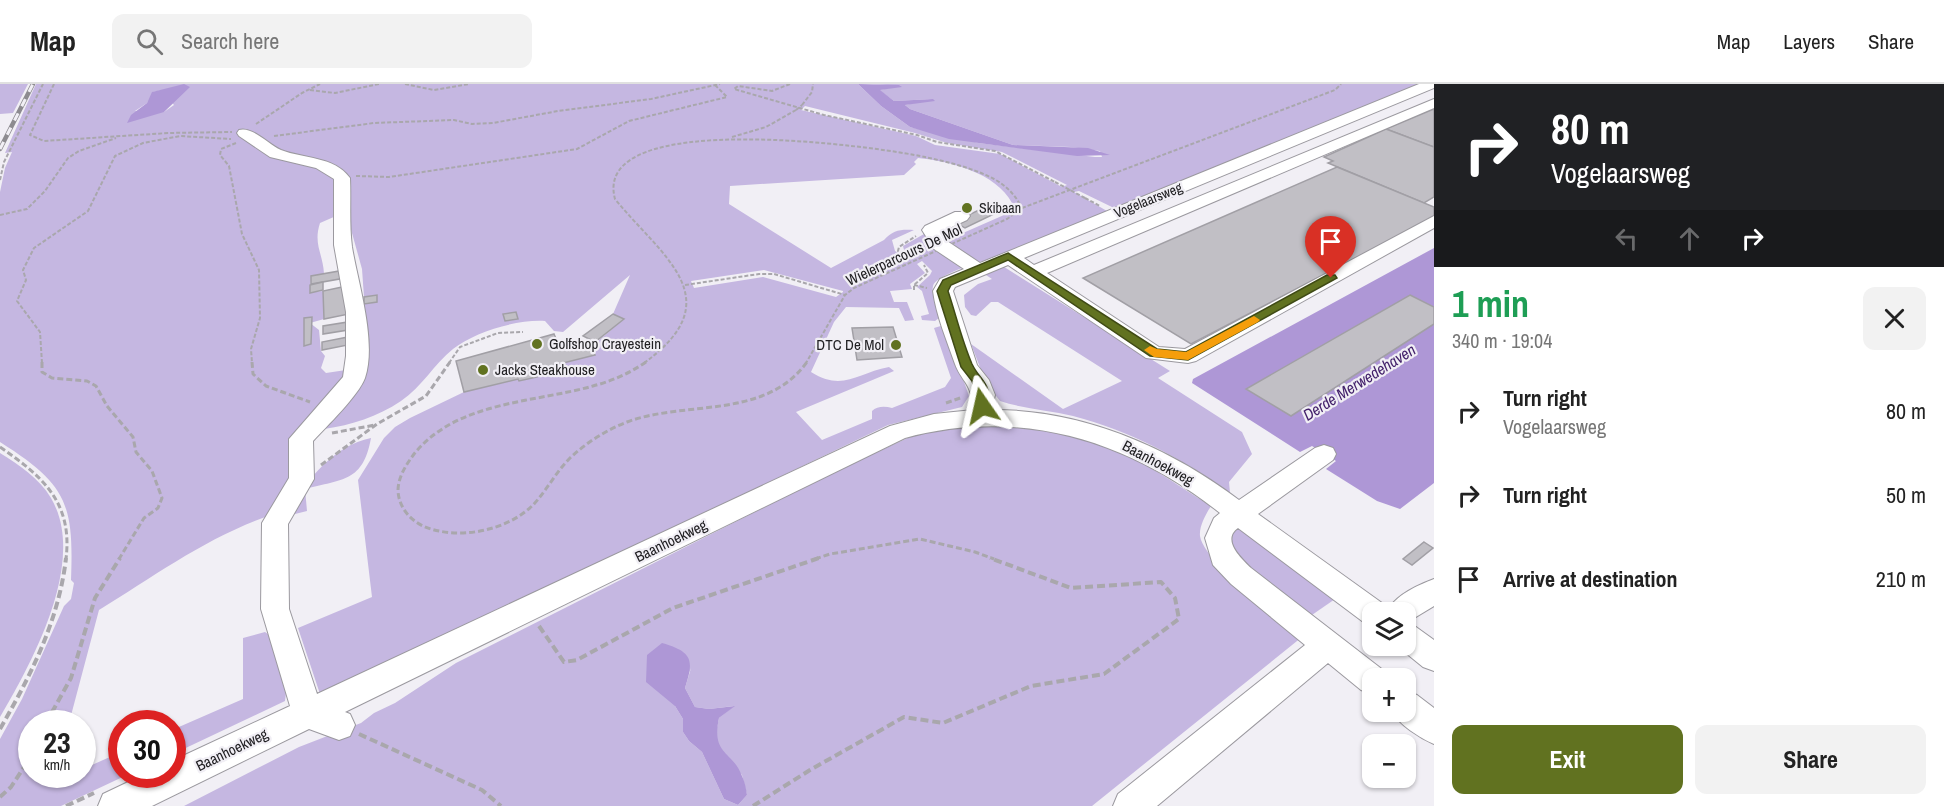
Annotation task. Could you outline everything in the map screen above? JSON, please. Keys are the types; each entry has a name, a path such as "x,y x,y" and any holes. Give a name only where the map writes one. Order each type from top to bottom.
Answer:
{"street":[{"name":"Vogelaarsweg","path":"984,411 972,395 966,381 967,367 943,291 947,283 1431,84"},
{"path":"1033,272 1434,103"},
{"path":"247,138 277,155 323,165 336,171 342,178 343,245 356,301 357,356 354,378 302,439 302,479 275,523 275,609 308,714 339,724"},
{"path":"1238,163 1263,175"},
{"path":"961,216 931,230 943,247 977,269"},
{"path":"1008,256 1154,353 1188,356 1434,221"},
{"name":"Baanhoekweg","path":"115,806 898,432 923,423 984,411 1074,427 1146,454 1183,474 1362,605"},
{"path":"1324,454 1237,513 1223,525 1218,538 1224,557 1241,576 1362,672"},
{"path":"1416,602 1434,591"},
{"path":"1416,644 1434,657"},
{"path":"1130,806 1327,645"},
{"path":"1416,714 1434,728"}],"path":[{"path":"0,180 9,153 43,84"},
{"path":"54,84 30,135 44,141 219,131 247,138"},
{"path":"320,84 308,90 247,138 221,149 219,154 220,159 229,166 242,234 259,270 260,318 251,349 253,374 266,386 304,399 328,411"},
{"path":"308,90 335,93 379,84"},
{"path":"405,84 434,90 469,84"},
{"path":"53,710 71,678 95,598 144,518 158,508 162,498 152,471 136,452 133,436 107,406 96,386 87,381 52,378 42,372 41,335 17,301 26,280 23,270 34,249 42,241 88,211 115,156 142,143 180,136 247,138 374,123 454,120 472,124 510,121 558,111 651,99 720,84"},
{"path":"790,84 779,90 759,90 738,86 734,89 824,115 937,141 995,151 1085,198"},
{"name":"Wielerparcours De Mol","path":"813,84 812,92 802,105 766,127 727,138 668,146 631,160 616,174 612,185 615,199 674,266 684,285 685,318 674,337 651,360 618,378 584,389 515,401 487,409 434,436 415,452 403,468 398,485 399,499 405,512 416,522 435,530 457,533 479,531 502,524 525,512 570,459 595,438 613,428 652,416 736,404 783,386 804,368 845,295 854,288 1006,219 1022,208 1335,90 1341,84"},
{"path":"342,178 389,177 577,149 629,121 727,97 715,85"},
{"path":"0,214 27,209 34,204 68,158 79,151 121,136"},
{"name":"Wielerparcours De Mol","path":"727,138 815,142 939,160 970,170 1001,184 1016,195 1022,208"},
{"path":"904,254 898,250 899,247 931,230"},
{"path":"914,290 914,285 928,273 924,265"},
{"path":"684,285 759,274 774,274 845,295"},
{"path":"302,479 377,424 426,396 460,347 498,333 523,332"},
{"path":"302,439 377,424"},
{"path":"0,447 39,474 55,496 66,528 66,568 57,610 16,701 0,729"},
{"path":"531,626 540,626 564,662 577,660 673,608 830,554 920,539 975,552 1071,588 1161,582 1174,598 1179,619 1104,674 1031,686 943,723 904,717 753,806"},
{"path":"339,724 482,790 501,806"},
{"path":"0,797 18,776"}],"shaded area":[{"path":"0,84 28,84 13,113 0,114"},
{"path":"36,84 858,84 881,106 910,127 979,143 1102,157 1100,151 1071,147 1013,145 910,109 905,105 933,99 894,101 879,90 901,86 873,84 1421,84 1114,208 1079,191 1074,192 1107,211 941,278 933,286 933,298 939,318 935,321 922,320 921,316 929,314 922,291 917,287 932,271 922,261 917,264 925,273 910,284 912,289 890,291 894,302 907,302 914,320 905,321 899,308 846,307 834,322 811,372 822,378 841,381 889,367 894,371 796,412 822,440 872,419 872,411 876,408 892,408 945,387 951,378 934,328 944,325 969,396 962,407 888,425 478,622 320,694 298,628 372,597 358,480 384,438 395,427 410,418 464,392 518,379 519,381 537,377 535,370 594,355 591,347 624,319 613,314 630,275 563,332 554,331 545,321 534,321 510,324 484,332 453,349 415,389 392,407 364,420 324,429 365,353 364,304 377,301 376,295 364,297 362,269 347,215 336,216 320,223 318,243 324,274 311,276 310,292 323,291 324,319 310,323 319,330 321,351 325,356 321,368 326,373 346,370 345,374 274,514 206,544 99,610 72,710 18,710 18,788 96,788 96,763 108,758 108,784 61,806 0,806 0,739 22,699 64,606 71,599 74,583 71,580 70,531 67,513 61,498 39,470 0,442 0,192 5,168 12,152 5,153","holes":["162,90 174,105 164,112 135,111 147,103 153,92","805,106 947,143 1002,152 1067,185 1062,187 1000,154 935,145 916,136 801,110","918,158 944,162 984,176 1005,193 1012,203 1011,210 938,244 924,234 903,246 904,250 913,254 906,258 895,251 892,240 914,230 898,231 831,268 729,204 730,186 904,175 916,164 914,162","764,270 843,291 843,292 836,297 763,277 694,288 691,281"]},
{"path":"1001,265 1170,371 1158,378 1242,432 1252,454 1229,482 1230,493 1174,457 1115,429 1073,416 1000,401 986,383 971,344 1063,409 1122,381 998,302 991,302 976,316 971,315 965,307 964,295 978,284 992,279 983,273"},
{"path":"964,425 1037,429 1091,440 1134,459 1211,506 1201,528 1200,536 1204,547 1244,589 1302,637 1092,806 184,806 299,747 361,723 456,663 832,473 912,436","holes":["691,668 685,688 695,707 709,709 734,706 719,718 716,732 717,744 742,775 747,795 738,805 724,799 702,752 689,741 683,732 683,719 675,706"]},
{"path":"371,438 363,463 357,471 340,480 305,489 307,511 283,517 300,492 331,458 357,442"},
{"path":"0,453 35,478 51,498 61,523 63,551 60,580 40,640 0,717"},
{"path":"1243,524 1338,597 1309,617 1243,562 1231,548 1233,532"},
{"path":"265,632 272,637 286,693 285,701 186,748 186,724 243,699 243,638"}],"water":[{"path":"184,84 190,87 164,112 127,123 131,115 147,103 152,92"},
{"path":"858,84 899,85 902,87 880,90 894,101 933,99 935,101 905,105 910,109 1013,145 1088,148 1110,155 1077,156 949,139 910,127 881,106"},
{"name":"Derde Merwedehaven","path":"1434,248 1434,483 1400,509 1377,501 1326,469 1336,461 1312,446 1300,452 1192,383 1193,379"},
{"path":"662,643 680,650 688,658 690,670 685,688 695,707 709,709 735,706 719,718 717,730 720,746 738,768 745,783 747,795 738,805 724,799 702,752 689,741 683,732 683,719 675,706 646,682 647,655"}],"building":[{"path":"1434,109 1434,147 1386,129"},
{"path":"1386,129 1434,147 1434,197 1424,203 1328,163 1333,161 1324,157"},
{"path":"1337,167 1434,207 1434,217 1191,344 1083,278"},
{"path":"985,207 996,213 965,228 954,222"},
{"path":"345,270 345,278 311,284 311,276"},
{"path":"323,282 323,290 310,293 310,285"},
{"path":"347,286 349,314 324,319 323,291"},
{"path":"377,295 377,302 364,304 364,297"},
{"path":"1410,295 1434,307 1434,324 1291,416 1246,389"},
{"path":"516,312 518,319 505,321 503,314"},
{"path":"613,314 624,319 595,342 583,336"},
{"path":"312,317 311,344 304,346 304,318"},
{"path":"348,322 348,330 323,334 323,326"},
{"path":"893,327 902,357 857,360 852,328"},
{"path":"554,334 560,348 589,342 595,355 535,370 537,377 519,381 518,379 464,392 456,361"},
{"path":"348,337 348,345 322,350 322,342"},
{"path":"1424,542 1433,548 1412,565 1403,559"}],"railway":[{"path":"0,149 33,84"}],"slow traffic":[{"path":"1150,350 1154,353 1188,356 1254,320"}],"place":[{"name":"Skibaan","path":"967,208"},
{"name":"Golfshop Crayestein","path":"537,344"},
{"name":"DTC De Mol","path":"896,345"},
{"name":"Jacks Steakhouse","path":"483,370"}],"route":[{"path":"982,406 984,395 978,380 967,367 943,291 947,283 1008,256 1154,353 1188,356 1331,278"}]}
